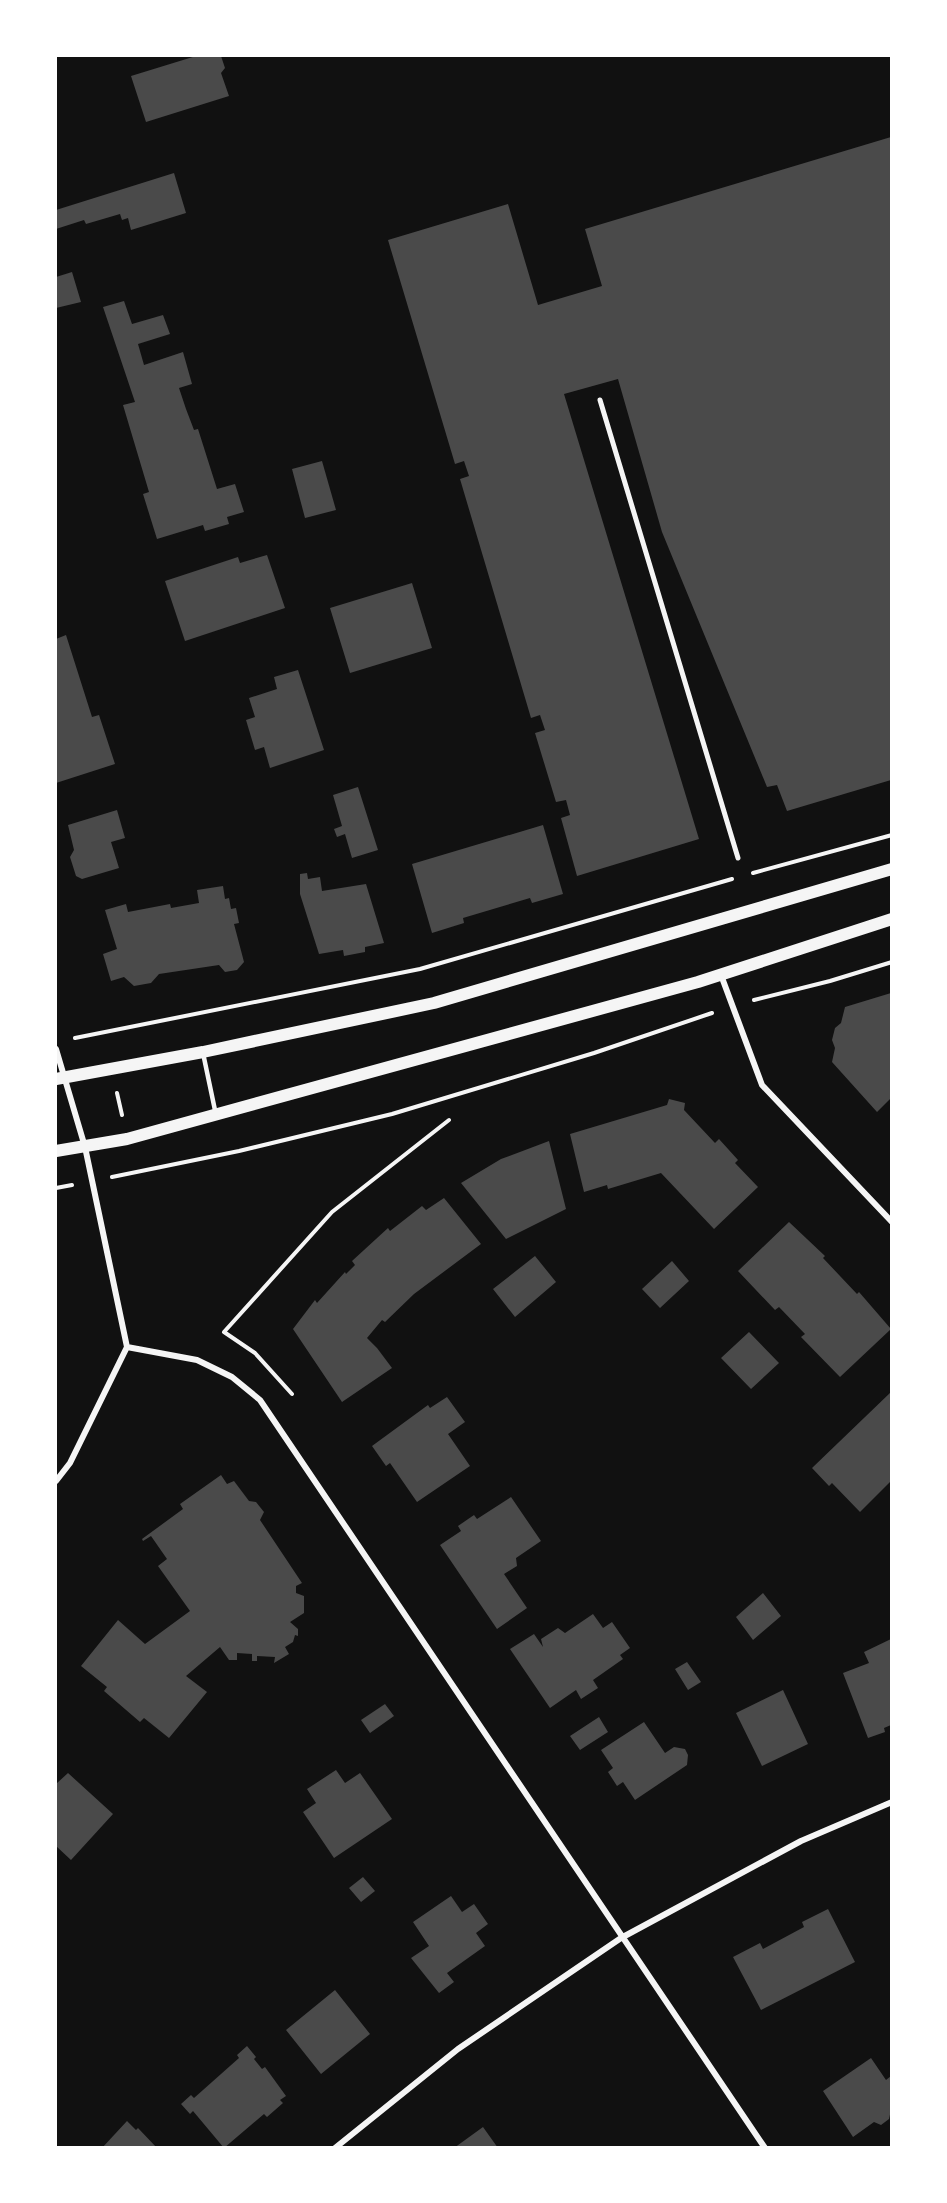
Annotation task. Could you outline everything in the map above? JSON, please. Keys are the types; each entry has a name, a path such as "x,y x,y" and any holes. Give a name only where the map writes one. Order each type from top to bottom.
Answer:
{"main road":[{"path":"59,1078 203,1052 434,1003 891,869"},
{"path":"56,1151 127,1139 721,975 891,919"}],"street":[{"path":"600,400 738,858"},
{"path":"721,975 762,1085 891,1221"},
{"path":"56,1049 59,1078 85,1147 127,1347 70,1462 56,1481"},
{"path":"127,1347 197,1360 232,1377 260,1400 621,1938 765,2148"},
{"path":"335,2148 458,2049 621,1938 801,1841 891,1802"}],"lane":[{"path":"203,1052 216,1115"}],"path":[{"path":"743,876 891,835"},
{"path":"67,1040 420,969 735,878"},
{"path":"789,991 891,962"},
{"path":"156,1167 239,1151 392,1114 594,1053 673,1025"},
{"path":"116,1088 123,1115"},
{"path":"292,1394 255,1353 224,1332 332,1212 449,1120"}],"building":[{"path":"196,56 221,56 225,68 221,73 229,96 146,122 131,76"},
{"path":"891,137 891,780 787,811 777,785 767,787 662,532 618,379 564,394 699,839 577,876 561,818 570,815 566,800 556,802 535,733 545,730 540,715 531,718 460,479 469,476 464,461 455,464 388,240 508,204 538,305 602,286 585,229"},
{"path":"174,173 186,213 131,230 128,218 122,220 120,214 86,224 84,220 56,229 56,210"},
{"path":"72,272 81,302 56,308 56,277"},
{"path":"124,301 132,324 163,315 170,334 138,344 144,365 183,352 192,384 179,388 194,430 198,429 217,489 235,484 244,512 227,517 229,524 205,531 203,525 157,539 143,494 149,492 123,405 135,402 103,307"},
{"path":"322,461 336,510 305,518 292,469"},
{"path":"267,555 285,608 185,641 165,581 238,557 240,563"},
{"path":"412,583 432,648 350,673 330,608"},
{"path":"66,635 92,717 99,715 115,764 56,783 56,639"},
{"path":"298,670 324,750 270,768 264,747 255,750 246,720 255,717 249,698 277,689 274,677"},
{"path":"358,787 378,850 352,858 345,834 337,837 334,829 342,826 333,795"},
{"path":"117,810 125,838 111,842 119,868 82,879 76,876 70,857 74,850 68,825"},
{"path":"543,825 563,894 532,903 530,898 463,918 464,923 432,933 412,864"},
{"path":"307,873 308,879 320,877 322,891 366,884 384,943 365,947 365,952 344,956 343,950 319,954 300,894 300,874"},
{"path":"223,886 225,899 229,898 231,909 236,908 239,923 234,924 244,962 237,970 225,972 219,965 159,974 151,983 134,986 124,977 111,981 103,954 117,949 105,910 126,904 128,912 170,904 171,908 199,903 197,890"},
{"path":"891,993 891,1098 877,1112 832,1062 835,1048 832,1040 835,1028 841,1023 845,1007"},
{"path":"669,1099 685,1103 684,1110 715,1143 719,1139 738,1160 735,1163 758,1187 714,1229 661,1173 608,1189 607,1185 584,1192 570,1134 667,1105"},
{"path":"549,1141 566,1209 506,1239 461,1183 501,1159"},
{"path":"444,1198 481,1244 414,1294 385,1322 382,1320 367,1338 392,1368 342,1402 293,1329 315,1300 317,1303 345,1272 346,1274 355,1265 352,1261 388,1228 390,1231 422,1206 426,1210"},
{"path":"789,1222 825,1256 823,1258 857,1294 859,1292 891,1329 840,1377 801,1337 805,1334 779,1307 775,1310 738,1271"},
{"path":"535,1256 556,1282 515,1317 493,1289"},
{"path":"672,1261 689,1281 660,1308 642,1289"},
{"path":"749,1332 779,1363 751,1389 721,1358"},
{"path":"891,1392 891,1481 860,1512 832,1483 829,1486 812,1468"},
{"path":"447,1397 465,1422 448,1434 470,1466 417,1502 390,1463 386,1466 372,1446 428,1405 430,1408"},
{"path":"221,1475 227,1484 234,1481 249,1501 256,1502 264,1512 260,1520 302,1583 296,1586 296,1593 304,1596 304,1613 290,1622 298,1629 298,1636 295,1635 293,1642 285,1647 289,1654 274,1663 275,1657 257,1656 257,1661 252,1661 252,1654 237,1653 237,1660 229,1660 220,1647 186,1676 207,1692 169,1738 144,1718 140,1722 104,1691 107,1687 81,1666 118,1620 145,1644 190,1611 158,1566 167,1559 151,1536 143,1541 142,1539 183,1509 180,1504"},
{"path":"511,1497 541,1541 516,1558 517,1566 504,1574 527,1608 497,1629 440,1545 461,1531 458,1526 474,1515 477,1519"},
{"path":"763,1593 781,1616 753,1640 736,1617"},
{"path":"593,1614 603,1628 612,1622 630,1648 620,1655 623,1659 593,1680 598,1688 581,1699 576,1690 550,1708 510,1649 534,1634 543,1647 541,1639 558,1628 565,1633"},
{"path":"891,1639 891,1725 884,1728 885,1732 868,1738 843,1673 869,1663 864,1652"},
{"path":"687,1662 701,1682 688,1690 675,1669"},
{"path":"783,1690 808,1744 762,1766 736,1713"},
{"path":"385,1704 394,1716 370,1733 361,1720"},
{"path":"599,1717 608,1732 580,1750 570,1736"},
{"path":"644,1722 665,1753 674,1747 685,1749 688,1755 687,1765 635,1800 623,1782 617,1786 608,1772 613,1768 601,1750"},
{"path":"336,1770 345,1783 360,1773 392,1819 334,1858 303,1812 316,1803 307,1789"},
{"path":"68,1773 113,1814 71,1860 56,1846 56,1784"},
{"path":"363,1877 375,1891 361,1902 349,1888"},
{"path":"451,1896 462,1912 474,1904 488,1924 476,1933 485,1946 447,1973 454,1982 439,1993 411,1958 429,1946 413,1922"},
{"path":"828,1909 855,1962 761,2010 733,1957 760,1943 763,1949 804,1927 802,1922"},
{"path":"335,1990 370,2034 321,2074 286,2030"},
{"path":"247,2046 256,2057 254,2059 262,2069 265,2067 286,2096 280,2100 283,2103 267,2117 264,2114 224,2148 193,2111 190,2114 181,2104 191,2095 194,2098 239,2058 237,2055"},
{"path":"871,2058 886,2080 891,2076 889,2119 881,2125 874,2122 853,2137 823,2091"},
{"path":"127,2121 136,2130 138,2128 157,2148 102,2148"},
{"path":"483,2127 498,2148 454,2148"}]}
